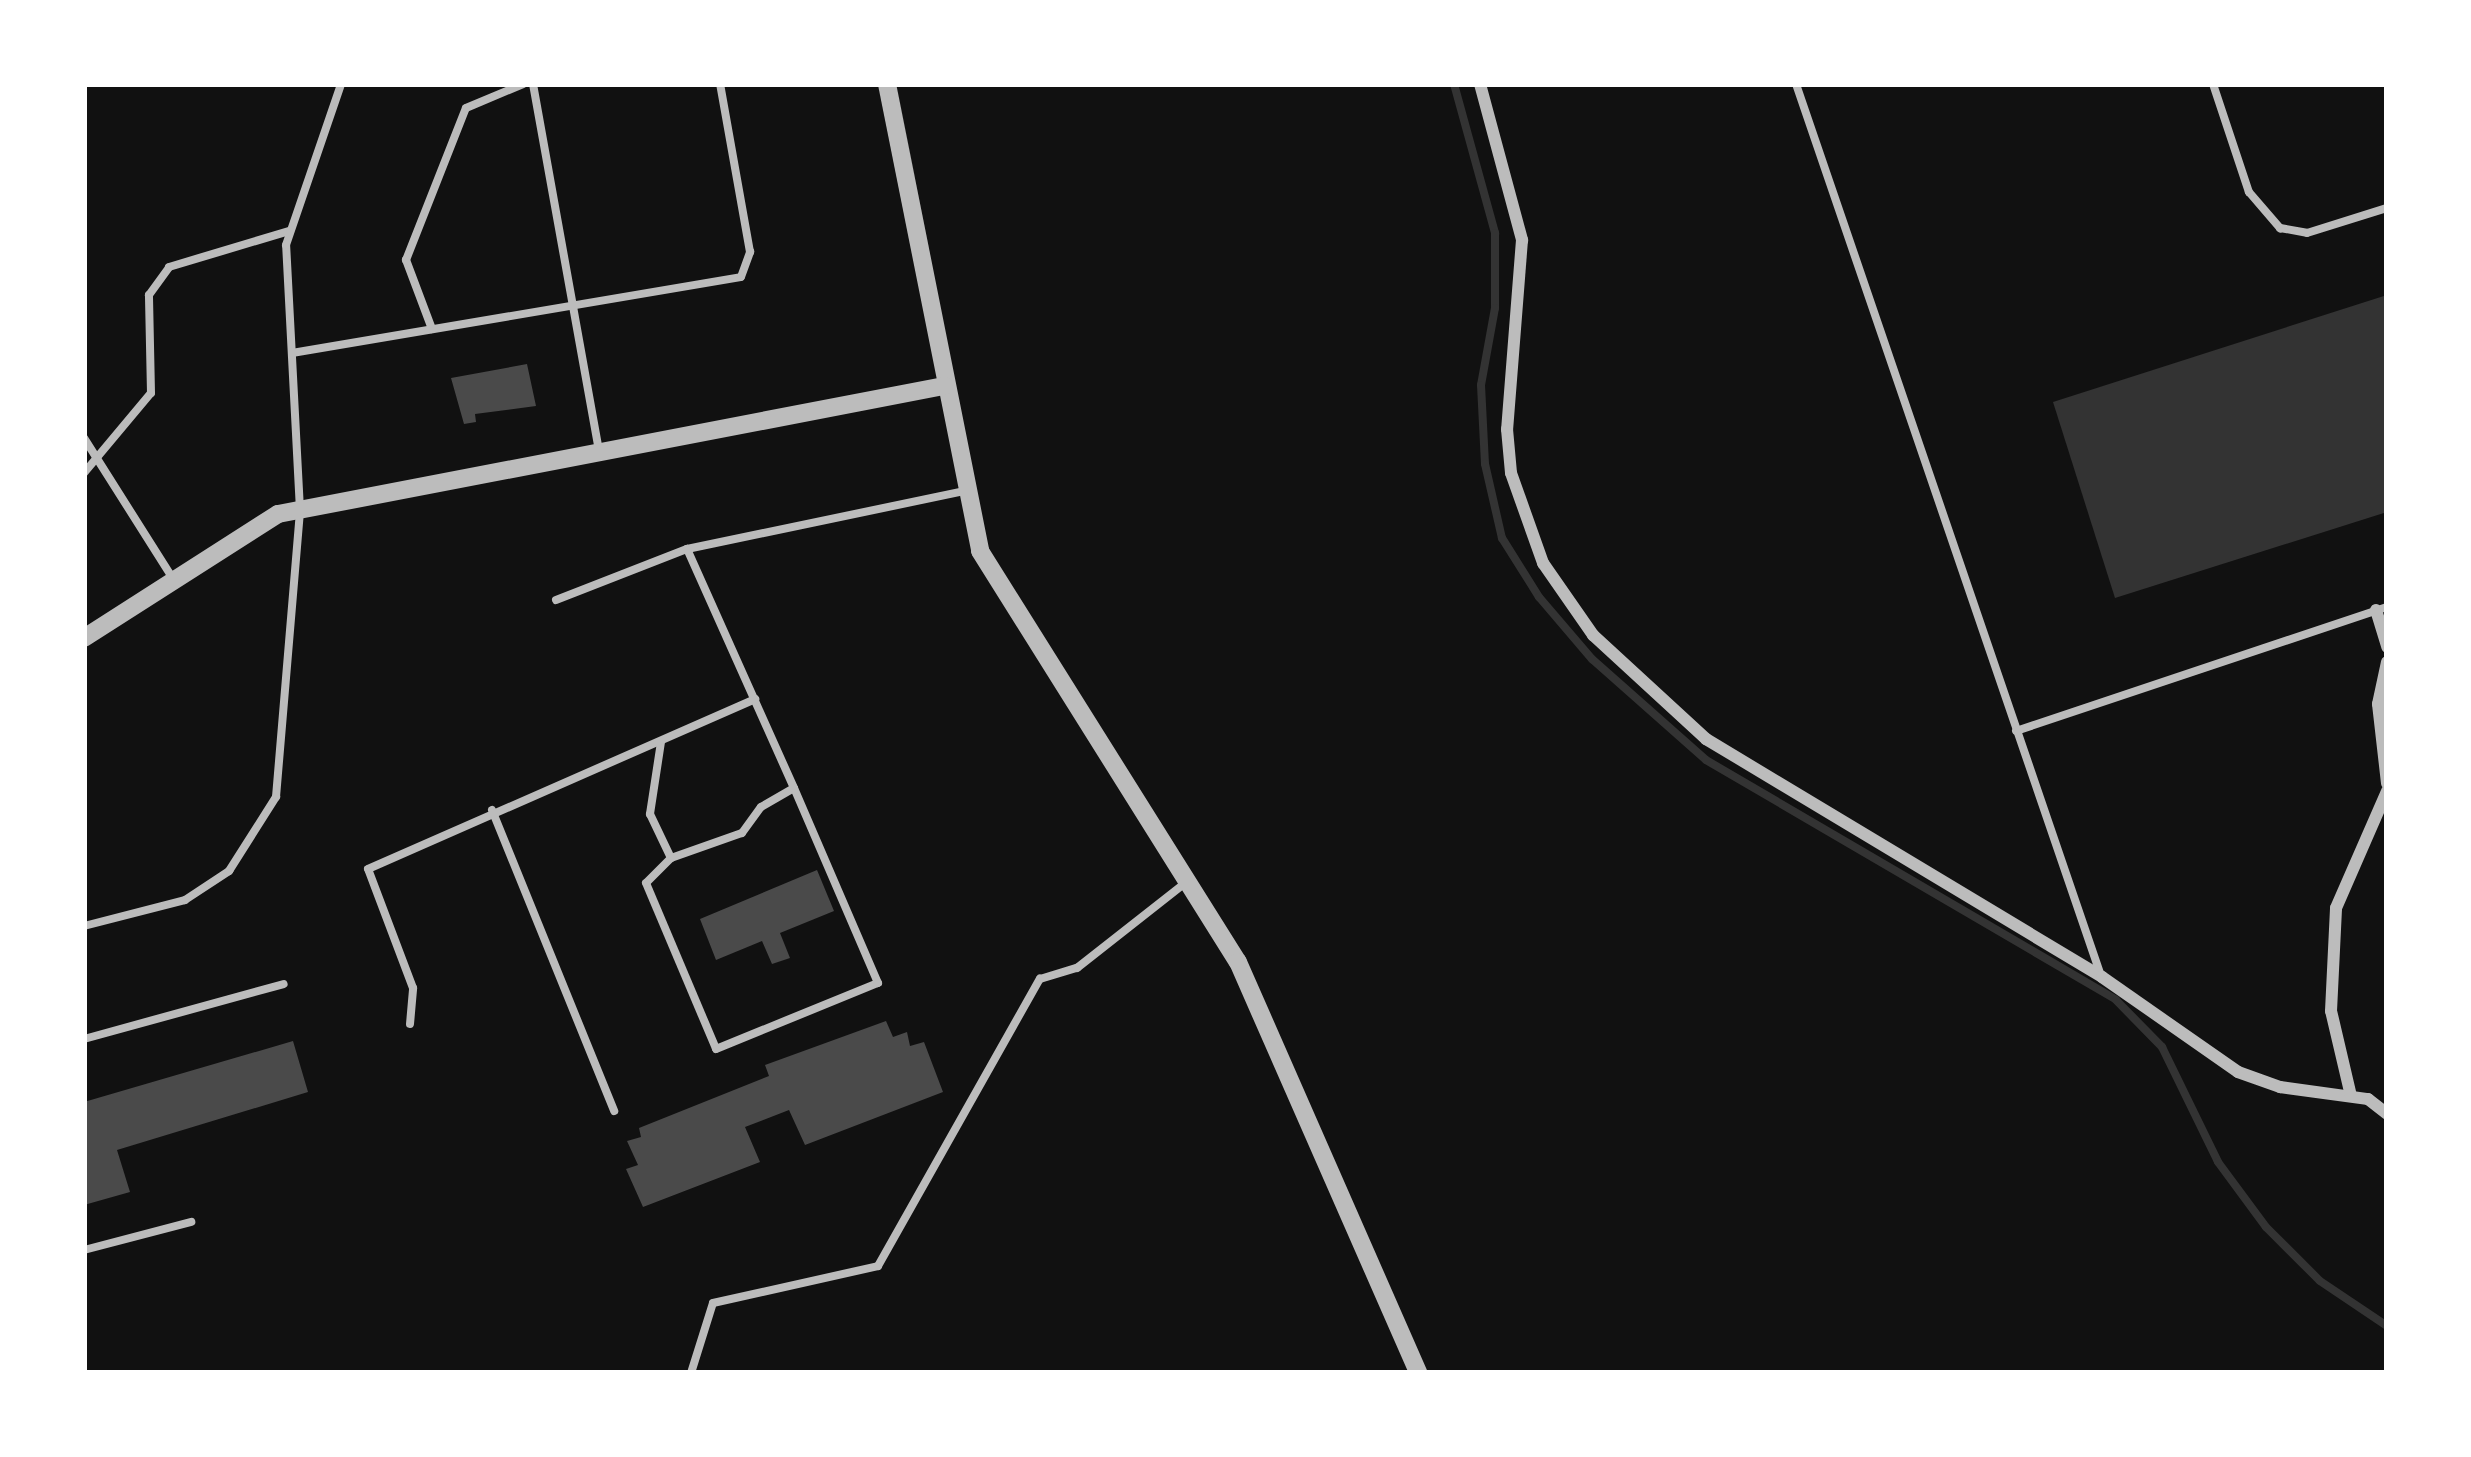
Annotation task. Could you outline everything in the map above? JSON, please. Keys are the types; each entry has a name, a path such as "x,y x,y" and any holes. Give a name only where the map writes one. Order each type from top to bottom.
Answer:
{"street":[{"path":"887,84 980,551 1001,592 1238,962 1418,1373"},
{"path":"1480,84 1522,240 1507,429 1511,473 1543,563 1569,607 1706,739 2102,977 2238,1072 2351,1096 2387,1114"},
{"path":"84,638 278,514 944,386"},
{"path":"2382,608 2387,647"},
{"path":"2351,1096 2331,1011 2336,908 2387,787 2378,704 2387,662"}],"lane":[{"path":"84,926 185,900 229,871 268,812 284,751 300,510 291,231 341,84"},
{"path":"432,329 406,260 466,108 523,84"},
{"path":"533,84 599,452"},
{"path":"292,353 741,277 750,252 720,84"},
{"path":"1796,84 2102,977"},
{"path":"2213,84 2249,192 2280,228 2307,233 2387,208"},
{"path":"84,473 99,463 151,393 148,296 169,267 291,231"},
{"path":"84,439 174,580"},
{"path":"556,600 686,549 967,491"},
{"path":"686,549 755,699 794,788 878,983 716,1049 646,883 670,859 742,833 761,807 794,788"},
{"path":"2016,731 2382,608"},
{"path":"410,1024 413,988 368,868 755,699"},
{"path":"661,742 650,814 670,859"},
{"path":"492,810 614,1111"},
{"path":"691,1373 713,1303 878,1266 1040,979 1077,968 1186,882"},
{"path":"84,1039 284,984"},
{"path":"84,1250 191,1222"}],"shaded area":[{"path":"2387,295 2387,512 2115,598 2053,402"}],"building":[{"path":"527,364 536,406 475,414 476,422 464,424 451,378"},
{"path":"817,870 834,911 780,933 790,958 772,964 762,941 716,960 700,919"},
{"path":"886,1021 893,1037 907,1032 910,1046 924,1042 943,1092 805,1145 789,1110 745,1127 760,1162 643,1207 626,1169 638,1165 627,1141 641,1137 639,1128 769,1076 765,1065"},
{"path":"293,1041 308,1092 117,1150 130,1192 84,1205 84,1102"}],"waterway":[{"path":"1454,84 1495,233 1495,308 1481,385 1485,464 1502,538 1539,597 1592,659 1706,760 2116,1000 2162,1047 2218,1162 2266,1227 2320,1281 2387,1326"}]}
